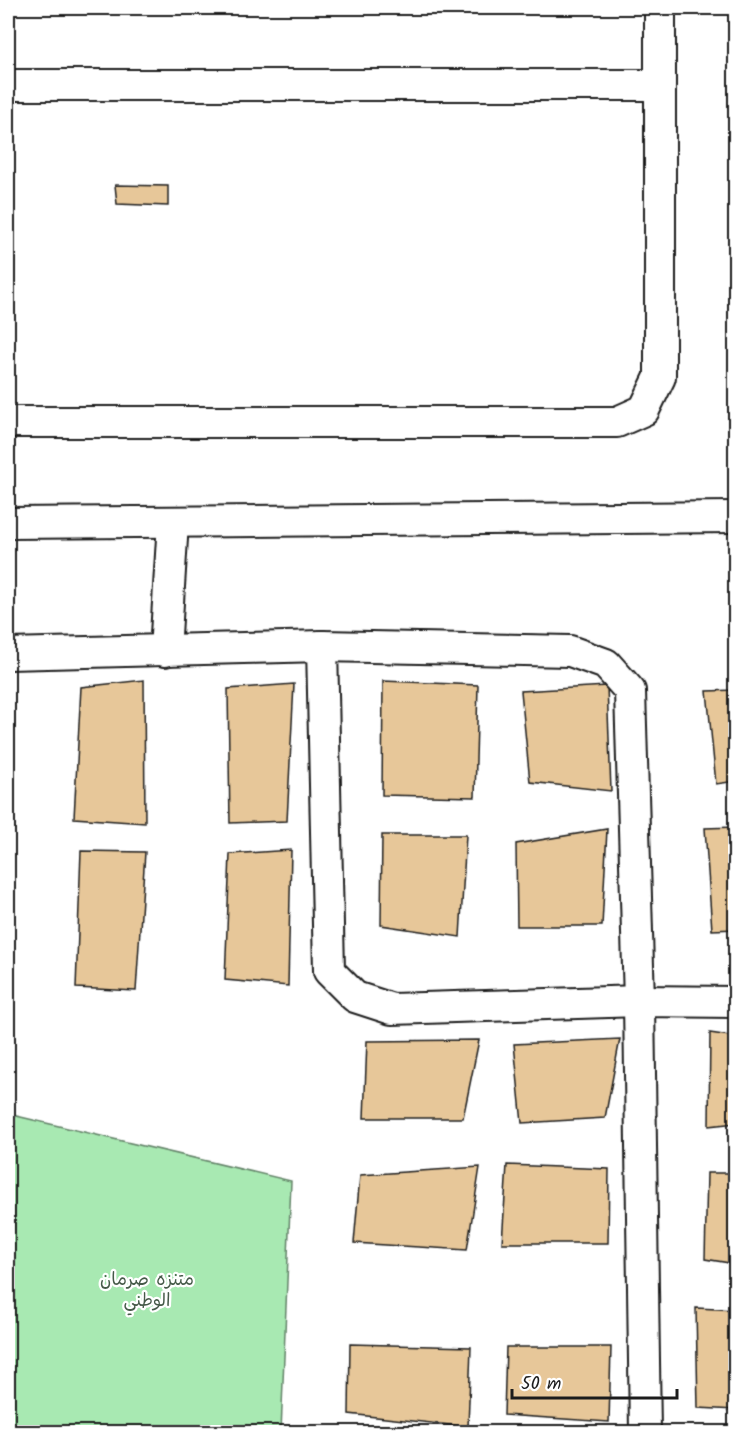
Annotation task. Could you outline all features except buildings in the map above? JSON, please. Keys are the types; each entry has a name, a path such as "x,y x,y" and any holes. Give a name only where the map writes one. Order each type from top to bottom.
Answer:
{"street":[{"path":"8,422 617,422 644,410 660,377 660,8"},
{"path":"8,85 660,85"},
{"path":"8,523 735,517"},
{"path":"165,651 173,522"},
{"path":"322,646 329,971 355,997 392,1009 639,1001 735,1002"},
{"path":"8,654 322,646 570,651 606,664 630,691 639,1001 645,1432"}],"green space":[{"name":"متنزه صرمان الوطني","path":"8,1114 291,1181 281,1432 8,1432"}]}
